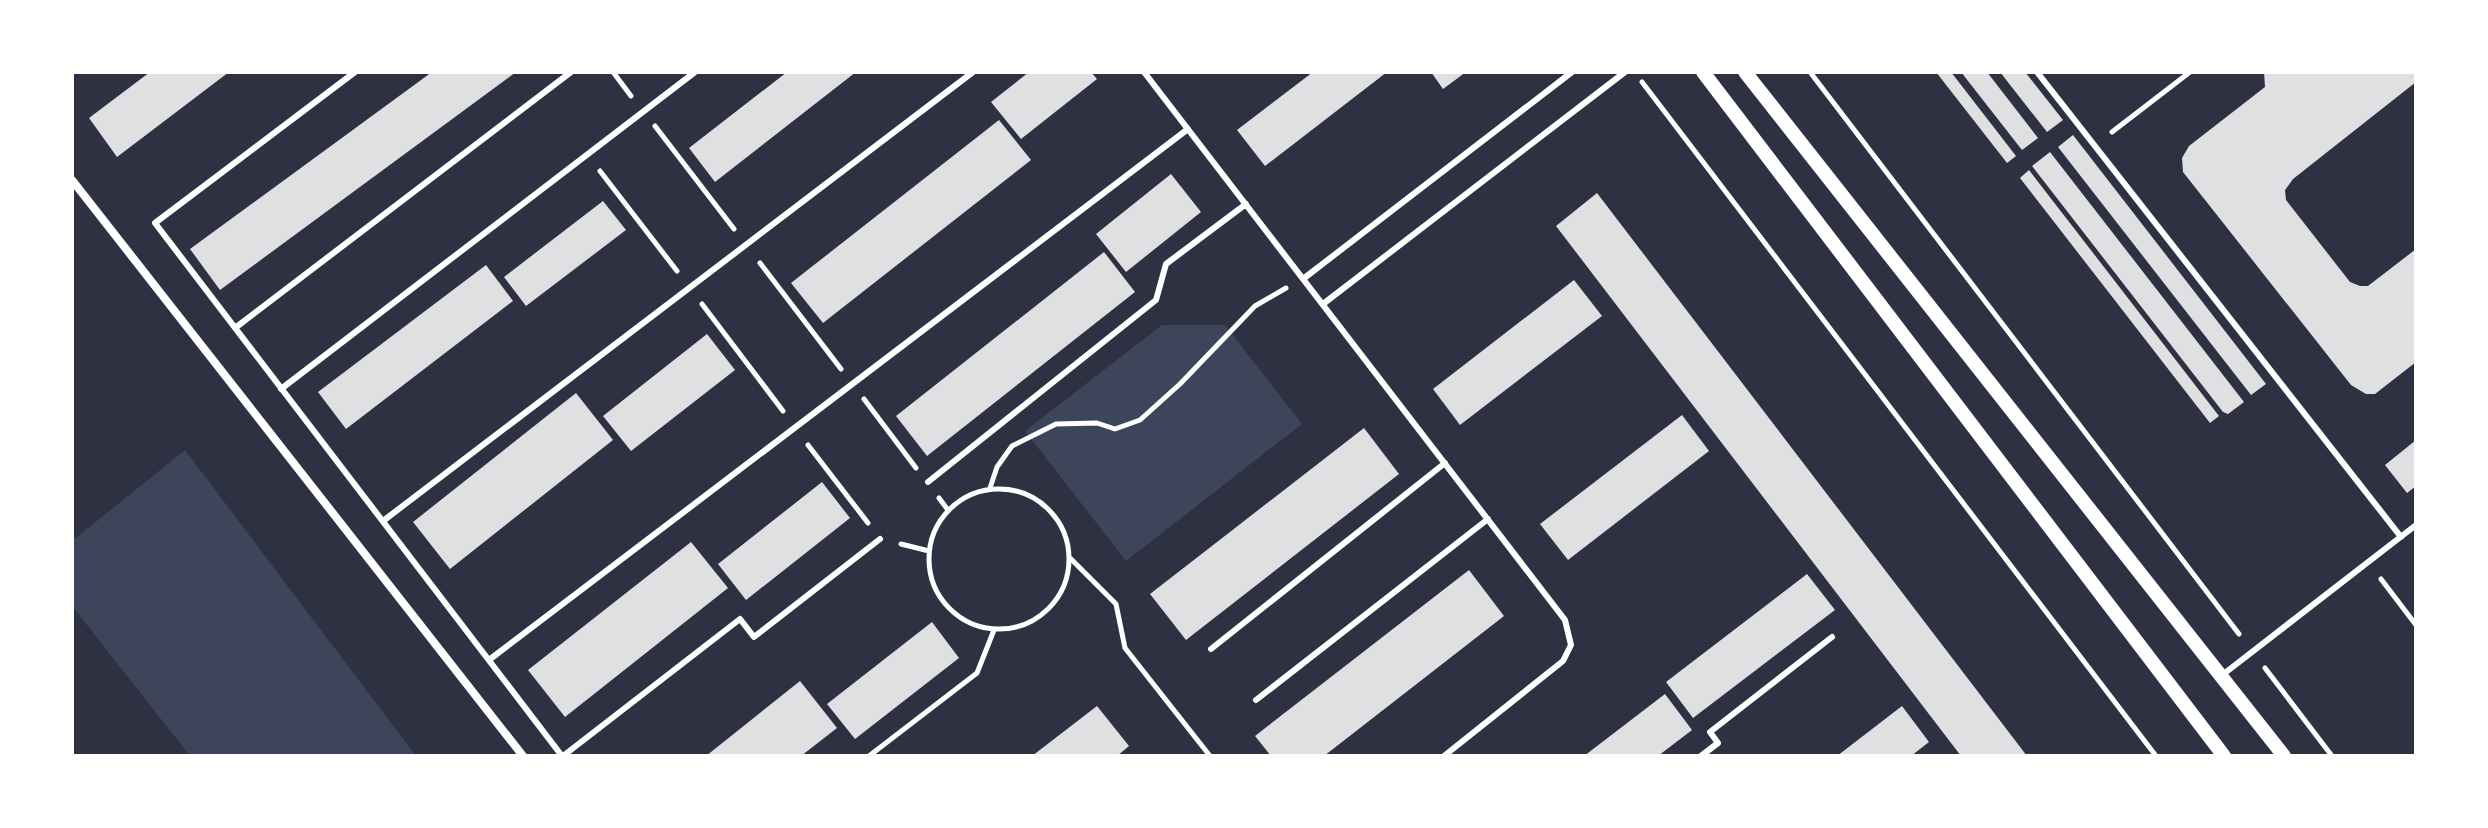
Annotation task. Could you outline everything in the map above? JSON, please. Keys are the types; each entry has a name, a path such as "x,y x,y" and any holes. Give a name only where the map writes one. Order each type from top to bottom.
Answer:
{"street":[{"path":"1703,72 2224,756"},
{"path":"1745,72 2284,756"},
{"path":"72,180 523,756"}],"lane":[{"path":"355,72 155,223 563,756 740,619 754,637 880,539"},
{"path":"235,328 571,72"},
{"path":"281,389 695,72"},
{"path":"383,521 973,72"},
{"path":"1144,72 1565,620 1571,645 1563,661 1444,756"},
{"path":"1303,279 1572,72"},
{"path":"1323,304 1625,72"},
{"path":"2037,72 2401,537"},
{"path":"489,660 1188,129"},
{"path":"928,482 1156,300 1166,264 1246,204"},
{"path":"1211,649 1445,463"},
{"path":"1256,700 1488,519"},
{"path":"2221,676 2416,525"},
{"path":"1701,756 1718,743 1710,732 1832,637"}],"path":[{"path":"613,72 948,510"},
{"path":"1634,72 2156,756"},
{"path":"1810,72 2332,756"},
{"path":"2108,135 2190,72"},
{"path":"588,154 880,539"},
{"path":"990,488 997,467 1012,446 1056,424 1097,423 1115,429 1140,420 1180,384 1255,306 1303,279"},
{"path":"990,488 1013,489 1036,498 1055,514 1067,535 1071,559 1066,583 1055,603 1038,618 1017,628 994,630 972,625 952,612 938,595 930,573 929,551 935,528 948,510 966,496 990,488"},
{"path":"1071,559 1116,604 1125,648 1210,756"},
{"path":"2369,563 2416,625"},
{"path":"869,756 977,673 994,630"}],"shaded area":[{"path":"1162,325 1225,325 1302,424 1126,561 1025,431"},
{"path":"185,450 416,756 190,756 72,606 72,541"}],"building":[{"path":"150,72 229,72 117,157 89,118"},
{"path":"432,72 516,72 220,290 190,249"},
{"path":"787,72 856,72 715,182 689,148"},
{"path":"1029,72 1091,72 1097,79 1021,139 991,102"},
{"path":"1313,72 1387,72 1265,166 1237,130"},
{"path":"1431,72 1466,72 1443,89"},
{"path":"1936,72 1951,72 2016,156 2007,163"},
{"path":"1961,72 1987,72 2038,138 2022,150"},
{"path":"2000,72 2025,72 2063,120 2047,132"},
{"path":"2264,72 2416,72 2416,82 2293,179 2285,190 2286,200 2350,282 2368,286 2416,249 2416,362 2375,394 2366,394 2351,385 2183,172 2182,158 2189,146 2265,87"},
{"path":"999,120 1031,160 823,323 791,283"},
{"path":"2073,135 2266,384 2251,395 2058,147"},
{"path":"2050,152 2244,402 2228,414 2223,412 2032,166"},
{"path":"2029,170 2219,416 2210,423 2020,178"},
{"path":"1171,174 1201,212 1126,272 1096,234"},
{"path":"1597,193 2027,756 1961,756 1556,226"},
{"path":"603,201 626,230 526,306 504,277"},
{"path":"1104,252 1135,292 927,456 896,416"},
{"path":"486,265 513,301 346,429 318,392"},
{"path":"1574,280 1602,316 1460,425 1433,389"},
{"path":"707,334 735,370 631,451 603,416"},
{"path":"576,393 613,440 450,569 413,522"},
{"path":"1682,415 1709,451 1568,560 1540,524"},
{"path":"1364,428 1399,474 1186,640 1150,594"},
{"path":"2416,440 2416,486 2407,493 2385,465"},
{"path":"822,482 850,518 746,600 718,564"},
{"path":"691,542 728,588 565,717 528,670"},
{"path":"1469,570 1504,616 1324,756 1271,756 1255,736"},
{"path":"1807,574 1835,610 1693,718 1666,682"},
{"path":"932,622 959,658 855,739 827,704"},
{"path":"800,681 837,728 801,756 706,756"},
{"path":"1665,694 1692,730 1658,756 1584,756"},
{"path":"1097,706 1129,746 1117,756 1032,756"},
{"path":"1902,706 1929,742 1911,756 1837,756"}]}
